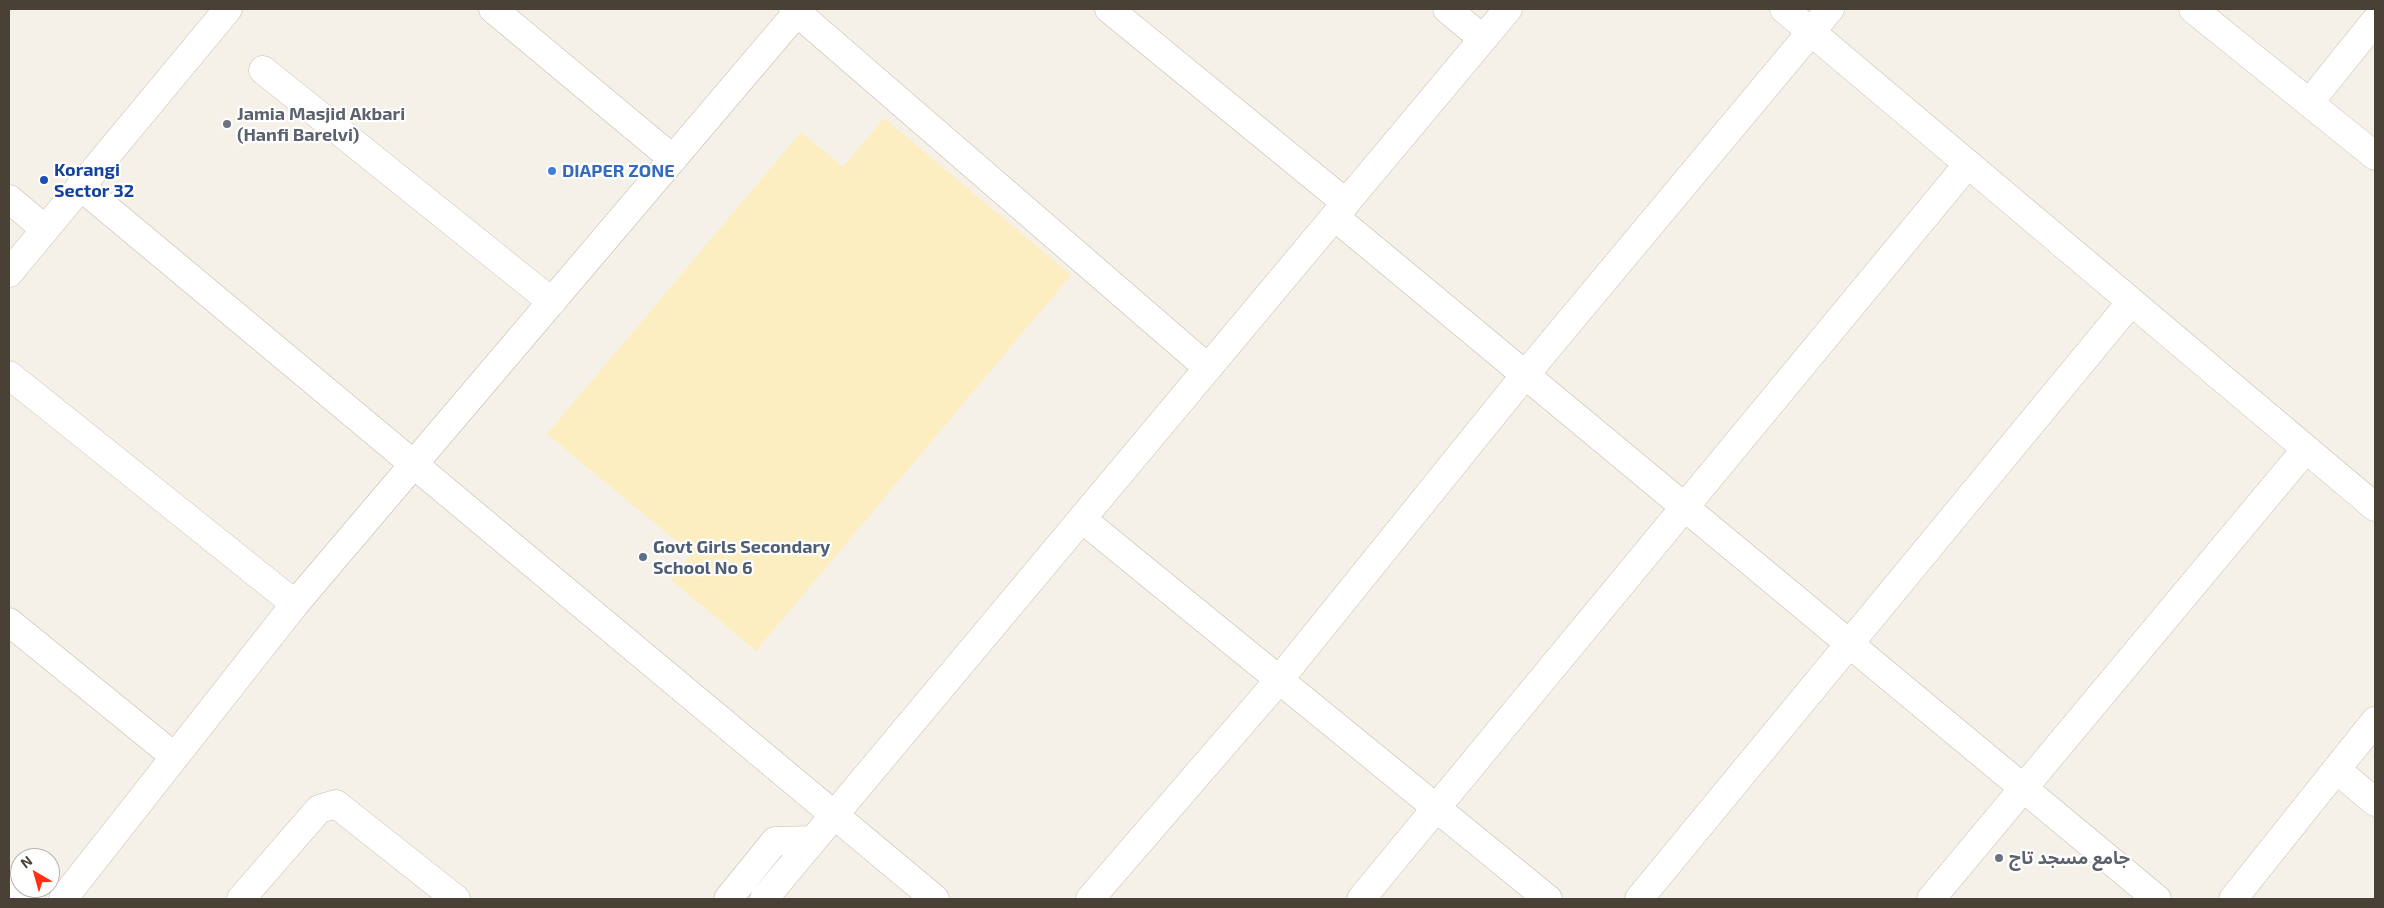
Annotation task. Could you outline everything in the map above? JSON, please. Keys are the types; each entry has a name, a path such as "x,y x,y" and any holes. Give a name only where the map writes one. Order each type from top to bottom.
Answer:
{"street":[{"path":"9,273 228,9"},
{"path":"492,9 673,159"},
{"path":"1110,9 1525,375 2156,899"},
{"path":"1447,9 1483,39"},
{"path":"764,899 1508,9"},
{"path":"1784,9 2375,507"},
{"path":"1090,899 1279,680 1525,375 1830,9"},
{"path":"2193,9 2375,156"},
{"path":"63,899 295,604 797,10 1208,368"},
{"path":"2309,102 2375,21"},
{"path":"263,70 552,302"},
{"path":"1361,899 1968,164"},
{"path":"80,186 935,899"},
{"path":"9,199 45,229"},
{"path":"1639,899 2131,302"},
{"path":"9,375 295,604"},
{"path":"1931,899 2306,449"},
{"path":"1082,519 1548,899"},
{"path":"9,622 175,757"},
{"path":"2233,899 2375,721"},
{"path":"2336,770 2375,802"},
{"path":"240,899 319,809 336,804 456,899"},
{"path":"728,899 775,841 813,840"},
{"path":"9,881 31,899"}],"sand":[{"path":"884,118 1071,275 756,651 671,580 692,554 547,434 801,132 843,167"}],"place":[{"name":"Jamia Masjid Akbari (Hanfi Barelvi)","path":"227,124"},
{"name":"DIAPER ZONE","path":"552,171"},
{"name":"Korangi Sector 32","path":"44,180"},
{"name":"Govt Girls Secondary School No 6","path":"643,557"},
{"name":"جامع مسجد تاج","path":"1999,858"}]}
